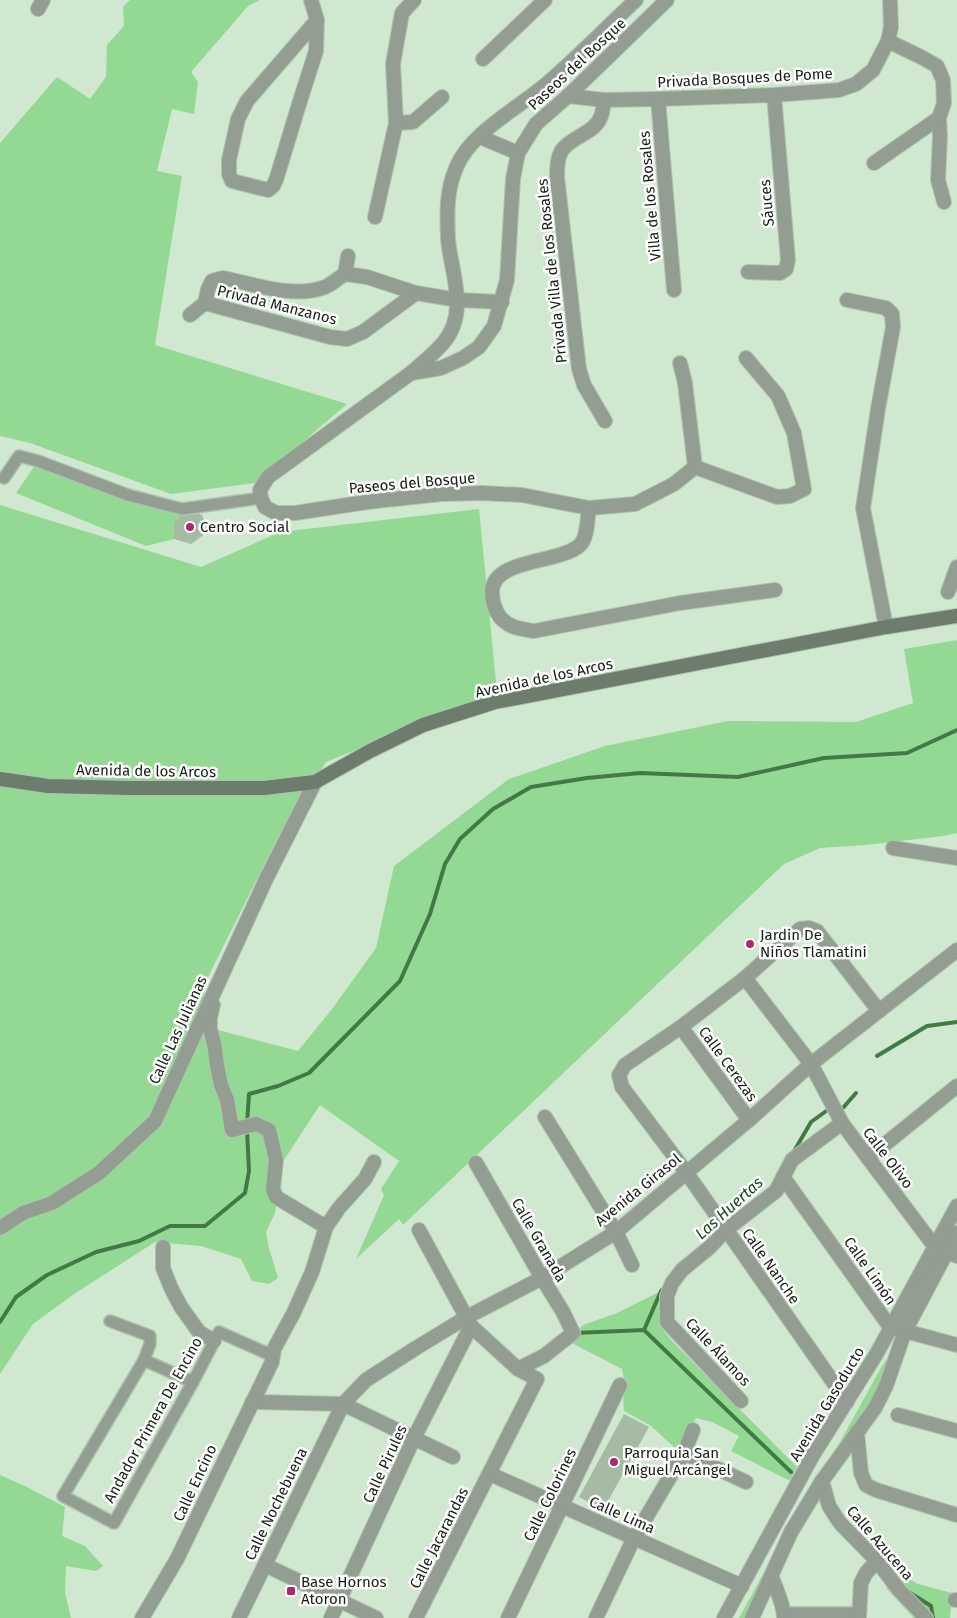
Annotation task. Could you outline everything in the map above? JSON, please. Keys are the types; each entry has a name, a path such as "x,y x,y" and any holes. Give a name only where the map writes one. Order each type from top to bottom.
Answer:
{"main road":[{"name":"Avenida de los Arcos","path":"0,779 48,786 129,788 264,788 315,782 370,751 424,725 495,702 886,627 957,616"}],"street":[{"path":"312,0 317,20 316,52 276,180 268,190 232,180 228,174 229,160 238,119 247,101 317,20"},
{"path":"375,217 396,123 393,64 402,13 414,0"},
{"path":"484,59 545,0"},
{"name":"Paseos del Bosque","path":"636,0 549,82 511,110 467,149 457,167 447,196 448,240 458,300 456,320 445,342 411,373 268,477 260,490 261,498 265,507 276,512 295,513 367,502 440,494 482,493 522,495 589,508 635,504 674,484 695,467"},
{"name":"Paseos del Bosque","path":"411,373 441,368 463,358 479,347 494,326 507,280 513,179 518,153 536,124 568,96 667,0"},
{"name":"Privada Bosques de Pome","path":"568,96 604,100 658,99 774,95 839,90 856,84 873,70 888,41 891,27 890,0"},
{"path":"888,41 921,56 937,66 943,80 944,103 939,118 938,180 944,202"},
{"name":"Sáuces","path":"748,272 780,273 786,270 788,260 774,95"},
{"path":"396,123 414,122 442,97"},
{"name":"Villa de los Rosales","path":"658,99 674,290"},
{"name":"Privada Villa de los Rosales","path":"604,100 601,118 595,126 577,137 562,150 557,164 557,178 579,368 584,385 605,421"},
{"path":"874,163 939,118"},
{"path":"480,137 518,153"},
{"path":"348,256 344,274 368,277 416,293 458,300 502,302"},
{"name":"Privada Manzanos","path":"190,315 205,303 212,281 222,278 290,291 308,292 327,286 344,274"},
{"name":"Privada Manzanos","path":"205,303 330,337 348,339 363,332 416,293"},
{"path":"847,300 886,308 892,314 893,327 878,409 864,508 886,627"},
{"path":"680,363 685,383 695,467 777,496 790,496 804,489 794,433 778,396 746,358"},
{"path":"4,478 19,456 38,461 128,494 182,509 261,498"},
{"path":"589,508 586,532 581,544 570,552 518,566 500,575 493,584 494,608 502,619 516,629 534,631 680,603 775,590"},
{"path":"948,592 957,567"},
{"name":"Calle Las Julianas","path":"0,1228 23,1213 52,1203 99,1173 155,1121 267,878 315,782"},
{"path":"893,848 957,858"},
{"path":"681,1027 745,978 800,930 809,928 817,931 879,1011"},
{"name":"Avenida Girasol","path":"343,1404 366,1380 469,1322 616,1232 749,1120 811,1064 957,950"},
{"name":"Calle Olivo","path":"745,978 811,1064 840,1120 868,1158 946,1252"},
{"path":"219,981 210,1018 210,1029 220,1082 227,1100 232,1130 254,1124 269,1130 276,1160 273,1190 276,1197 326,1227"},
{"name":"Calle Nanche","path":"681,1027 625,1065 619,1075 622,1087 686,1172 847,1402"},
{"name":"Calle Cerezas","path":"681,1027 749,1120"},
{"path":"868,1158 957,1086"},
{"path":"545,1117 616,1232 632,1265"},
{"path":"724,1226 776,1190 792,1160 840,1120"},
{"name":"Calle Encino","path":"142,1618 177,1559 272,1362 274,1349 294,1312 312,1272 326,1227 339,1208 365,1179 374,1162"},
{"name":"Calle Granada","path":"476,1163 563,1312 573,1333 544,1356 518,1369"},
{"name":"Calle Limón","path":"783,1177 890,1327 957,1345"},
{"name":"Avenida Gasoducto","path":"724,1618 813,1455 877,1353 890,1327 946,1252 957,1206"},
{"name":"Calle Álamos","path":"724,1226 710,1247 682,1270 672,1283 667,1296 667,1322 741,1401"},
{"path":"419,1230 469,1322 518,1369"},
{"name":"Avenida Gasoducto","path":"752,1618 791,1532 822,1481 875,1408 886,1386 905,1331 957,1233"},
{"path":"163,1247 163,1268 181,1307 199,1332 271,1355 272,1358"},
{"path":"110,1321 150,1336 150,1344 144,1360 193,1382"},
{"name":"Calle Pirules","path":"330,1618 469,1322"},
{"name":"Andador Primera De Encino","path":"144,1360 63,1496 114,1522 193,1382 216,1336"},
{"name":"Calle Jacarandas","path":"416,1618 537,1379 518,1369"},
{"name":"Calle Colorines","path":"508,1618 620,1385"},
{"path":"252,1402 343,1404 453,1457"},
{"name":"Calle Nochebuena","path":"239,1618 343,1404"},
{"path":"898,1415 957,1431"},
{"path":"596,1618 634,1538 684,1453 693,1430"},
{"path":"857,1432 861,1473 866,1485 876,1490 957,1515"},
{"path":"684,1453 746,1482"},
{"name":"Calle Lima","path":"490,1474 742,1586"},
{"name":"Calle Azucena","path":"822,1481 829,1506 840,1523 878,1561 899,1590 926,1618"},
{"path":"772,1577 784,1615 859,1616 861,1583 866,1573 878,1561"},
{"path":"265,1565 376,1618"}],"green space":[{"path":"130,0 260,0 248,6 191,72 198,82 194,114 172,109 157,171 182,176 155,345 347,404 255,483 171,494 30,443 0,436 0,143 57,77 90,99 106,77 107,45 124,26 123,7"},
{"path":"38,461 185,513 174,522 174,539 146,546 16,493"},
{"path":"0,505 201,567 280,532 479,509 497,692 326,762 276,841 205,983 203,1026 298,1051 332,1009 376,948 394,866 509,779 605,746 728,721 856,722 913,703 904,649 957,640 957,833 866,845 820,848 784,864 403,1225 399,1219 356,1259 384,1195 381,1189 399,1161 320,1105 282,1163 275,1213 266,1232 278,1278 269,1284 252,1281 241,1259 201,1246 155,1242 74,1294 33,1324 0,1374"},
{"path":"661,1291 659,1325 673,1342 797,1467 790,1481 731,1451 739,1436 712,1422 696,1418 677,1450 651,1426 624,1411 624,1379 622,1369 568,1341 583,1325 617,1313"},
{"path":"890,1355 873,1407 803,1509 749,1618 739,1618 769,1563 809,1498 883,1364"},
{"path":"0,1475 65,1507 62,1536 85,1546 103,1566 96,1571 66,1566 65,1593 71,1618 0,1618"},
{"path":"907,1578 918,1584 952,1593 950,1618 914,1618 886,1588 888,1584 898,1579"}],"building":[{"name":"Centro Social","path":"202,515 209,531 191,544 174,539 174,522 181,516"},
{"name":"Parroquia San Miguel Arcángel","path":"624,1414 649,1427 603,1510 579,1497"}],"waterway":[{"path":"247,1124 249,1094 278,1086 309,1073 400,981 430,914 445,864 460,839 493,809 531,787 587,778 640,773 738,777 824,758 907,753 957,730"},
{"name":"Las Huertas","path":"877,1056 927,1026 957,1022"},
{"name":"Las Huertas","path":"839,1109 842,1109 856,1093"},
{"name":"Las Huertas","path":"793,1153 811,1122 829,1109 832,1109"},
{"path":"0,1322 16,1297 47,1275 96,1252 139,1241 170,1226 205,1226 245,1193 249,1171 247,1130"},
{"name":"Las Huertas","path":"644,1330 661,1291 665,1287"},
{"name":"Las Huertas","path":"575,1333 644,1330 791,1472"},
{"name":"Las Huertas","path":"907,1591 931,1606 933,1618"}],"place":[{"name":"Centro Social","path":"190,527"},
{"name":"Jardin De Niños Tlamatini","path":"750,944"},
{"name":"Parroquia San Miguel Arcángel","path":"614,1462"},
{"name":"Base Hornos Atoron","path":"291,1591"}]}
